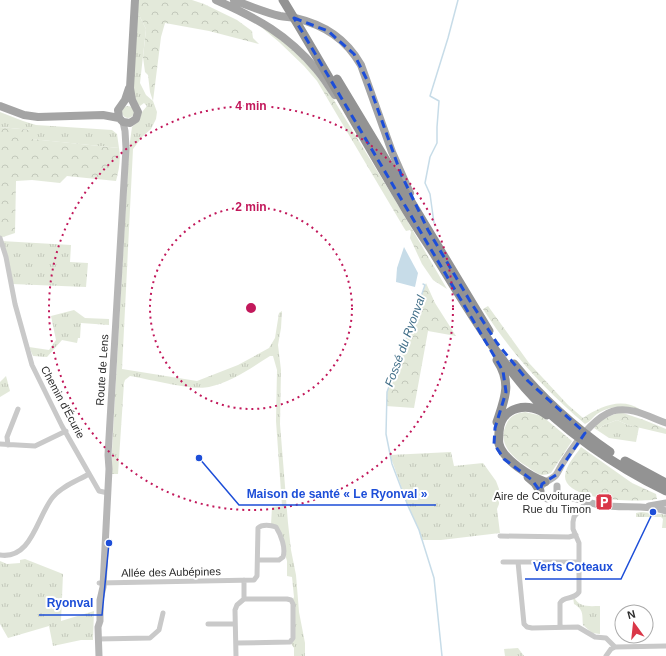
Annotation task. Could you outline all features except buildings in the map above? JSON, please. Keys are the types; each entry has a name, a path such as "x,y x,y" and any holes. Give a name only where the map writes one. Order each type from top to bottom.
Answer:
{"highway":[{"path":"283,0 299,20 484,324 505,353 546,400 577,427 605,448 666,483"},
{"path":"290,0 299,20 349,113 403,205 470,314 510,369 526,389 543,406 586,442 631,471 666,491"},
{"path":"470,314 475,326 500,366 506,380 504,399 495,428 494,439 496,447 504,459 532,480 540,491"},
{"path":"547,481 533,477 516,465 506,456 500,446 498,439 502,420 509,412 518,407 533,408 544,413 588,448 618,468 631,471"},
{"path":"641,470 666,479"}],"main road":[{"path":"126,141 132,122 138,115 138,109 134,104 130,88 135,0"},
{"path":"216,0 257,19 293,45 317,70 349,113"},
{"path":"234,0 280,16 296,18 313,24 340,38 354,54 361,65 368,82 396,165 422,214 428,230"},
{"path":"121,120 118,110 130,88"},
{"path":"122,104 128,102 134,104"},
{"path":"0,106 24,115 38,118 103,115 127,123 132,122"},
{"name":"Route de Lens","path":"100,656 102,627 100,621 100,600 106,493 109,469 108,455 126,141 121,120"},
{"path":"571,497 545,498 542,496 540,491 542,484 556,475 564,461 596,420 617,410 624,410 633,411 666,423"},
{"path":"554,498 558,491 556,485 556,475"},
{"path":"547,481 556,485 571,497 586,502 602,506 666,511"},
{"path":"643,508 666,503"}],"street":[{"name":"Chemin d'Écurie","path":"0,238 6,256 15,304 32,365 49,401 89,474 99,491 106,493"},
{"path":"8,445 7,437 18,409"},
{"path":"0,444 35,446 66,431"},
{"path":"0,554 12,554 24,548 52,498 60,490 89,474"},
{"path":"560,627 560,603 564,598 577,596 578,592 579,543 573,529 574,517 586,502"},
{"path":"244,599 244,580 254,580 257,578 258,528 261,526 271,525 276,527 283,545 283,557 279,560 258,560"},
{"path":"500,536 569,537 576,535"},
{"path":"503,562 579,562"},
{"path":"518,562 524,624 532,628 578,627 595,637 606,638 615,647"},
{"name":"Allée des Aubépines","path":"101,583 244,580"},
{"path":"236,643 290,642 293,638 293,604 291,600 244,599 236,606 235,624 236,656"},
{"path":"100,639 150,638 159,630 163,613"},
{"path":"208,624 235,624"},
{"path":"606,656 611,649 615,647 666,646"}],"highlighted area":[{"path":"294,18 328,31 354,54 368,82 401,174 428,230 470,301 497,343 528,381 585,433 556,475 542,484 540,491 532,480 504,459 494,444 495,428 506,392 503,371"}],"green space":[{"path":"138,0 192,0 204,4 237,20 252,31 253,38 259,44 209,31 165,23 161,37 153,101 150,92 148,75 145,72 143,57 146,29 137,11"},
{"path":"137,11 146,29 140,83 146,95 153,101 157,112 156,119 151,129 142,137 133,149 122,369 197,381 238,365 269,348 275,338 279,313 282,311 278,345 281,370 280,424 288,523 296,575 299,612 305,643 305,656 294,656 294,648 290,642 292,640 292,601 294,597 292,577 287,576 287,561 277,529 271,525 272,507 282,506 276,421 277,370 273,356 270,356 226,382 202,388 182,386 130,376 124,383 118,474 111,474 129,149 132,127 139,121 142,112 147,106 144,103 140,106 133,95"},
{"path":"261,27 266,28 280,38 311,68 332,97 447,289 433,280 422,264 410,238 410,230 406,231 404,228 317,81 304,66"},
{"path":"130,106 133,107 133,117 126,118 123,117 122,110 123,107"},
{"path":"0,112 36,125 112,130 117,134 119,148 31,139 31,130 0,127"},
{"path":"0,127 31,130 32,139 119,148 120,156 116,181 67,176 60,183 32,180 16,181 15,233 0,238"},
{"path":"1,241 71,245 70,262 88,263 86,287 12,284"},
{"path":"426,283 435,303 456,336 428,331 414,408 386,406 387,392"},
{"path":"488,306 529,363 568,405 583,418 604,407 619,404 634,406 641,410 624,407 608,409 597,414 585,424 556,398 517,356 483,309"},
{"path":"74,310 85,318 109,319 109,325 81,323 80,338 78,338 77,343 62,340 47,357 33,356 29,347 49,350 56,340 51,316"},
{"path":"6,376 10,391 0,397 0,382"},
{"path":"525,412 542,416 572,441 551,473 545,475 538,474 512,455 505,444 504,432 509,419 519,413"},
{"path":"620,412 666,429 666,434 628,425 617,420 604,425 597,430 594,428 600,420"},
{"path":"617,420 628,425 639,427 636,442 609,438 597,430 604,425"},
{"path":"581,447 632,483 656,494 657,499 635,501 620,500 589,495 576,491 568,484 565,476 569,464"},
{"path":"451,452 454,466 483,463 496,481 499,489 499,504 497,509 500,533 441,540 421,540 419,530 408,506 390,455"},
{"path":"641,512 666,515 666,528 662,528 663,519 661,517 636,517 636,513"},
{"path":"25,559 63,574 61,621 94,611 93,640 81,640 53,646 49,626 8,638 0,624 0,561 7,564 20,563 20,560"},
{"path":"573,597 582,605 600,606 600,634 592,633 583,625 582,613 574,604"},
{"path":"518,648 524,656 505,656 504,649"}],"water":[{"path":"404,247 418,273 415,287 396,282 397,268"}],"waterway":[{"name":"Fossé du Ryonval","path":"434,223 430,194 425,183 430,157 437,143 439,101 430,96 458,0"},
{"name":"Fossé du Ryonval","path":"423,284 425,285 387,392 386,434 392,464 419,530 434,578 442,656"}],"place":[{"name":"Maison de santé « Le Ryonval »","path":"199,458"},
{"name":"Aire de Covoiturage Rue du Timon","path":"604,502"},
{"name":"Verts Coteaux","path":"653,512"},
{"name":"Ryonval","path":"109,543"}]}
